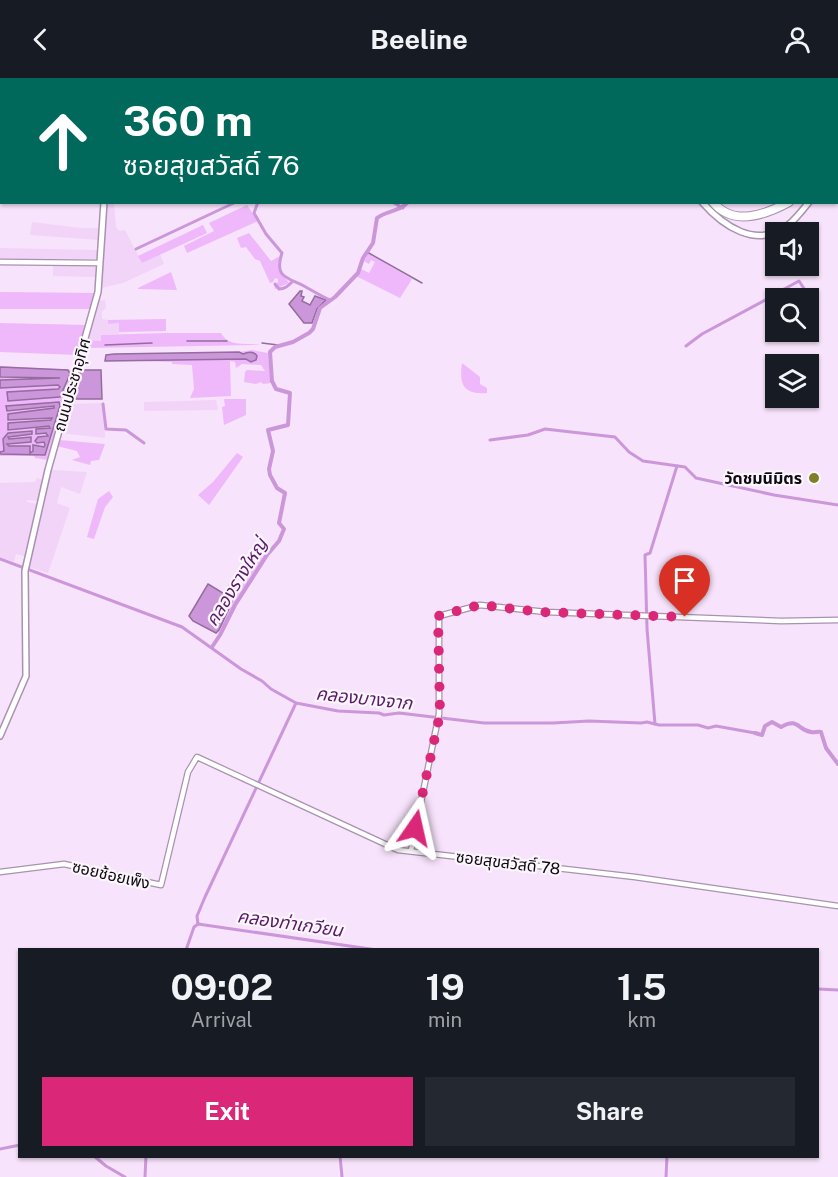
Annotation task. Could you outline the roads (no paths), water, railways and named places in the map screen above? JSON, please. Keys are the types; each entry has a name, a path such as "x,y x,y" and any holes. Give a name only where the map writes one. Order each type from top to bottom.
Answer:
{"highway":[{"path":"717,204 730,215 744,217 755,216 784,204"}],"main road":[{"name":"ถนนประชาอุทิศ","path":"0,736 26,676 26,569 48,470 98,292 104,204"},
{"path":"704,204 730,228 750,235 774,233 785,228 807,204"}],"street":[{"path":"0,262 99,263"},
{"path":"411,851 440,714 439,616 478,605 540,612 781,621 838,620"},
{"name":"ซอยสุขสวัสดิ์ 78","path":"197,757 394,848 635,877 838,906"},
{"name":"ซอยช้อยเพ็ง","path":"0,873 64,864 161,885 188,771 197,757"}],"waterway":[{"path":"136,249 232,204"},
{"path":"257,204 254,213 266,234 282,253 280,267 283,275 330,300"},
{"path":"396,204 403,208"},
{"name":"คลองรางใหญ่","path":"212,647 235,605 267,555 279,541 284,529 279,523 285,493 277,488 270,475 273,451 268,430 288,425 290,393 276,389 272,381 270,352 275,347 293,342 313,329 320,308 335,297 358,273 363,258 373,243 377,218 406,204"},
{"path":"367,252 422,283"},
{"path":"786,288 799,281 804,288"},
{"path":"275,284 281,289 292,282"},
{"path":"686,346 702,334 765,300"},
{"path":"187,341 227,341"},
{"path":"105,345 152,343"},
{"path":"262,343 278,345"},
{"path":"103,404 106,429 126,430 144,443"},
{"path":"490,440 528,435 545,429 615,437 629,452 643,461 685,467 696,478 774,495 838,505"},
{"path":"655,724 647,629 645,555 650,553 677,466"},
{"name":"คลองบางจาก","path":"0,559 182,627 241,669 296,703 338,711 384,715 399,713 484,723 647,722 659,725 698,725 708,728 716,726 755,733"},
{"path":"198,924 197,916 205,897 296,703"},
{"name":"คลองบางจาก","path":"755,733 762,735 765,726 772,722 781,727 791,723 806,731 821,732 826,748 838,764"},
{"name":"คลองท่าเกวียน","path":"198,924 363,948"},
{"path":"187,948 194,927 198,924"},
{"name":"คลองท่าเกวียน","path":"819,989 838,990"},
{"path":"0,1149 18,1145"},
{"path":"96,1158 125,1177"},
{"path":"145,1177 146,1158"},
{"path":"340,1158 342,1177"},
{"path":"666,1177 667,1158"}],"place":[{"name":"วัดชมนิมิตร","path":"814,478"}]}
